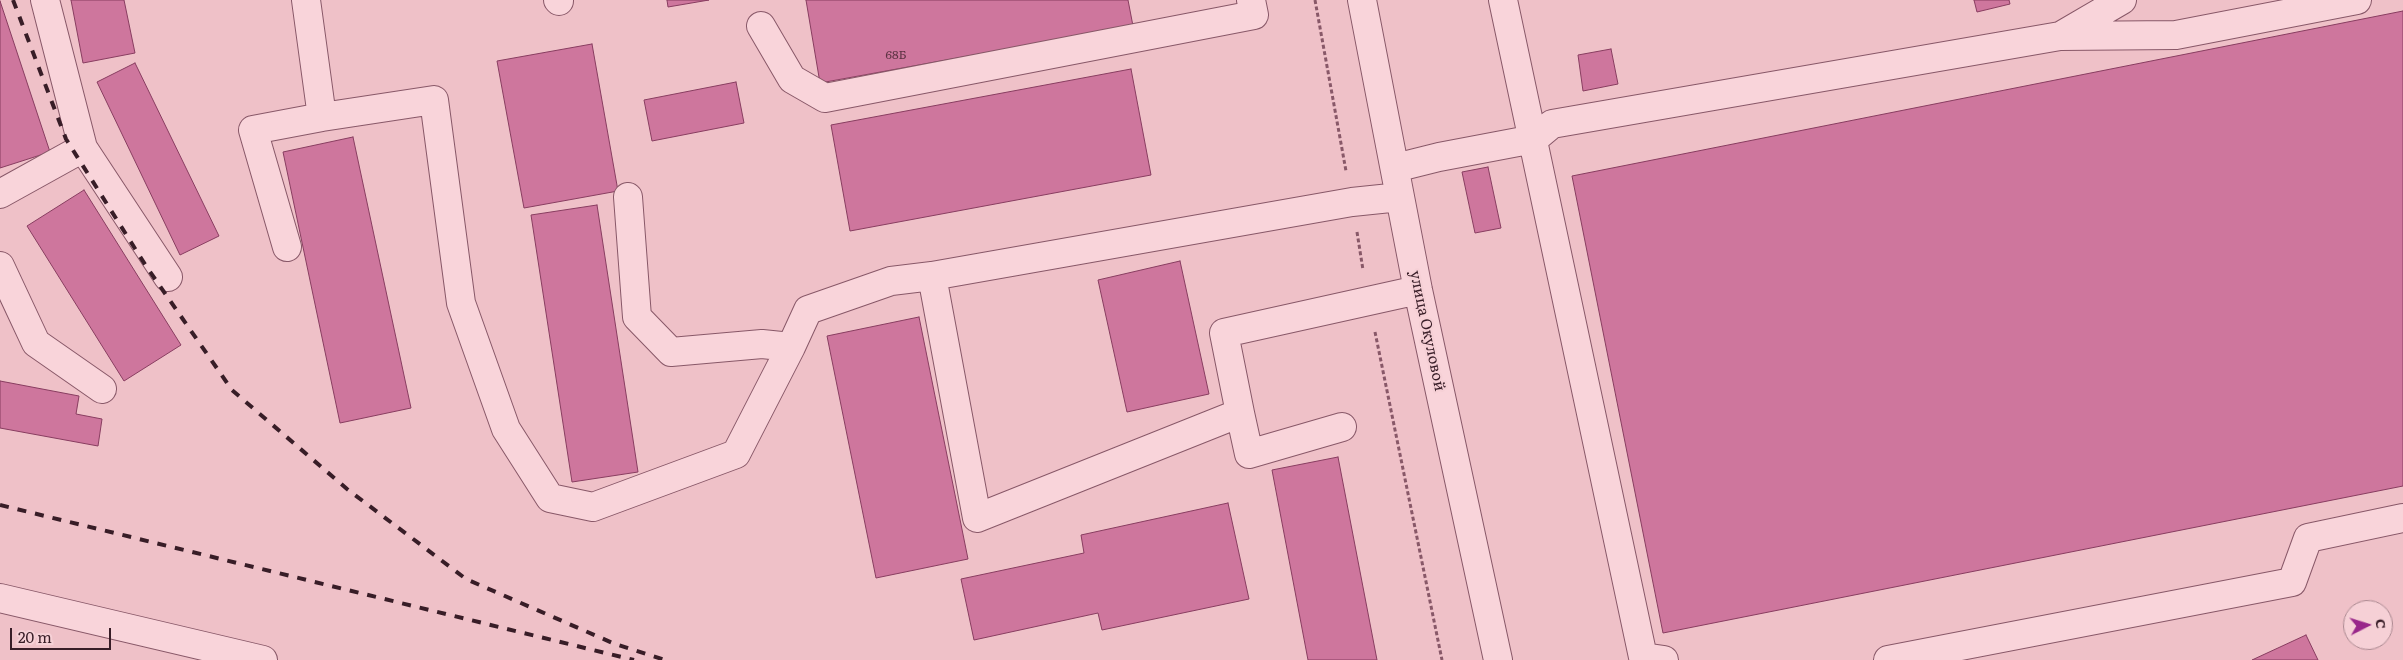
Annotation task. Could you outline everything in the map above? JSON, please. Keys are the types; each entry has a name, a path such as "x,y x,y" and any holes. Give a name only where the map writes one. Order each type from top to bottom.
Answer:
{"street":[{"path":"46,0 83,148 168,277"},
{"path":"306,0 322,118"},
{"path":"762,26 792,78 825,98 1254,15 1251,0"},
{"name":"улица Окуловой","path":"1362,0 1418,290 1498,660"},
{"path":"1503,0 1643,657 1664,660"},
{"path":"2060,36 2122,0"},
{"path":"1395,168 1534,139 1552,124 2060,36 2176,35 2357,0"},
{"path":"287,247 253,130 434,100 461,303 506,429 550,498 593,507 736,454 808,310 891,282 1352,202 1400,197"},
{"path":"0,194 83,148"},
{"path":"628,196 637,317 670,352 762,344 791,347"},
{"path":"0,266 36,343 102,389"},
{"path":"932,276 977,518 1240,413"},
{"path":"1342,427 1248,454 1224,333 1418,290"},
{"path":"1897,659 2292,582 2308,538 2403,518"},
{"path":"0,598 263,660"}],"building":[{"path":"71,0 124,0 135,53 83,63"},
{"path":"667,0 709,0 668,7"},
{"path":"806,0 1128,0 1133,26 820,83"},
{"path":"1974,0 2009,0 2010,4 1977,12"},
{"path":"0,1 50,152 0,168"},
{"path":"2403,11 2403,486 1663,633 1572,176"},
{"path":"592,44 618,191 524,208 497,61"},
{"path":"1611,49 1618,84 1583,91 1578,55"},
{"path":"135,63 219,236 180,255 97,82"},
{"path":"1131,69 1151,175 850,231 831,125"},
{"path":"736,82 744,123 652,141 644,100"},
{"path":"353,137 411,408 340,423 283,152"},
{"path":"1488,167 1501,228 1475,233 1462,172"},
{"path":"84,190 181,345 124,381 27,226"},
{"path":"597,205 638,472 572,482 531,215"},
{"path":"1180,261 1209,394 1127,412 1098,280"},
{"path":"919,317 968,559 876,578 827,336"},
{"path":"0,381 79,396 76,414 102,419 98,446 0,428"},
{"path":"1338,457 1377,660 1308,660 1272,470"},
{"path":"1228,503 1249,599 1102,630 1098,613 974,640 961,579 1084,553 1081,535"},
{"path":"2306,635 2318,660 2252,660"}],"railway":[{"path":"13,0 66,139 146,266 232,390 347,489 466,579 615,644 665,660"},
{"path":"0,505 634,660"}]}
